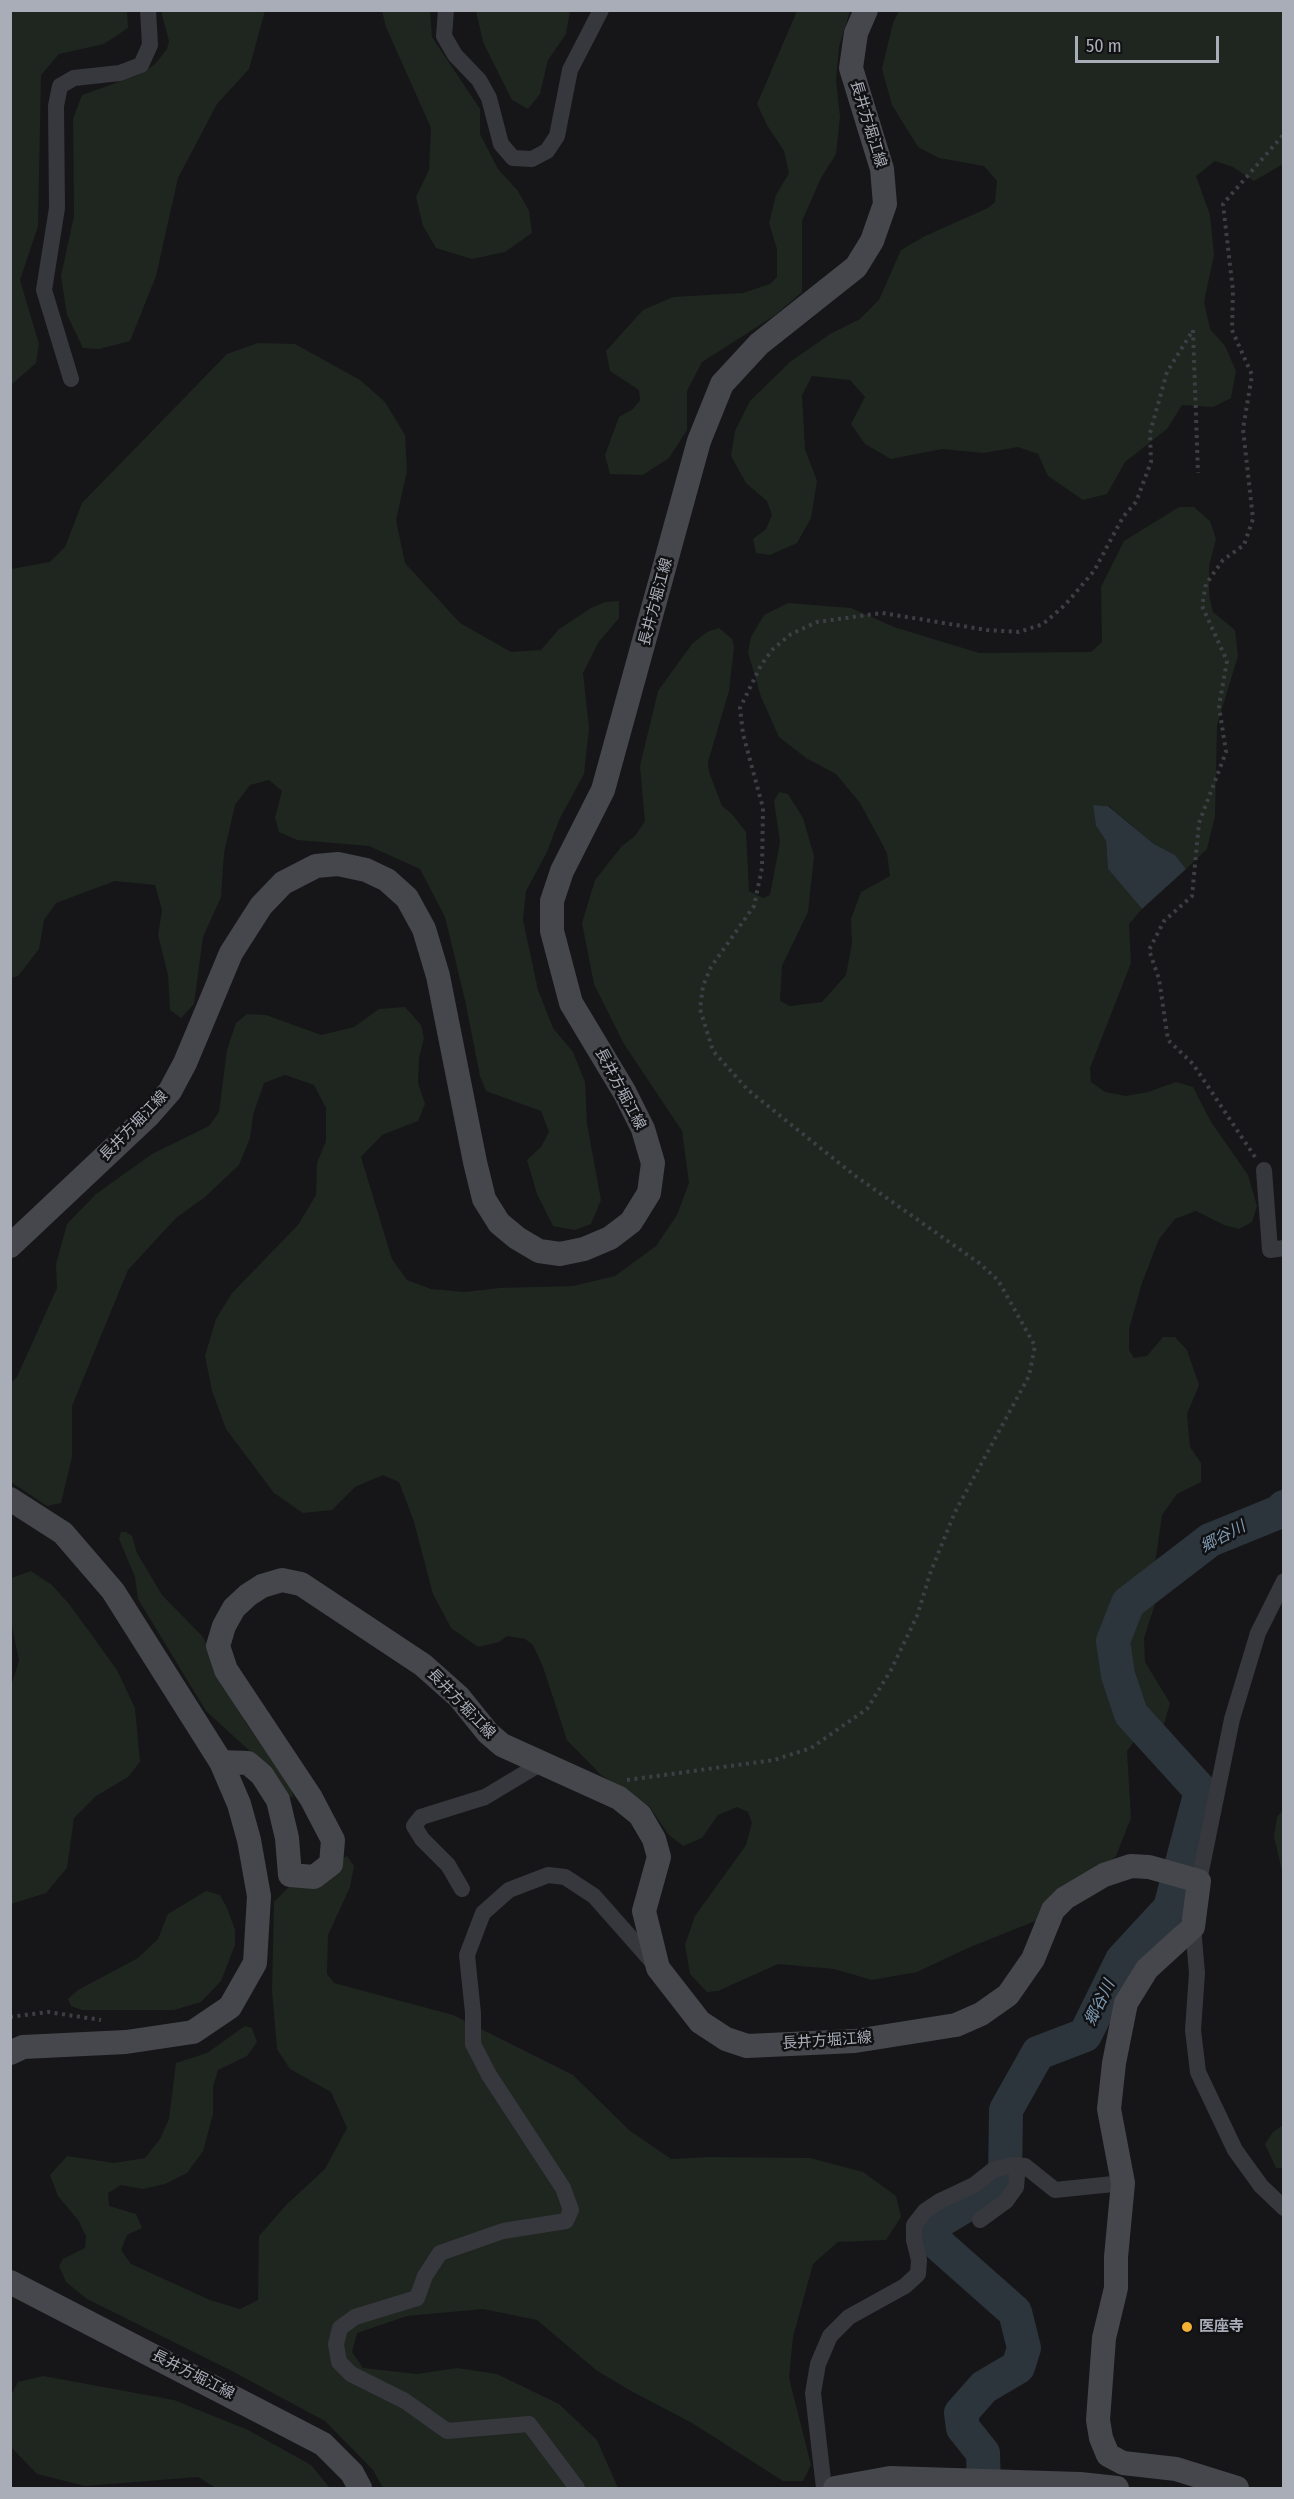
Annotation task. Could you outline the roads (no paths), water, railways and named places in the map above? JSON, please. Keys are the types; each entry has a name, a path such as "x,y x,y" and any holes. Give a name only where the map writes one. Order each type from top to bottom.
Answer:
{"main road":[{"name":"長井方堀江線","path":"10,1246 148,1116 170,1091 185,1063 231,953 261,906 283,883 316,866 338,864 366,870 387,880 406,898 424,929 438,976 477,1172 484,1198 499,1222 518,1238 539,1251 560,1254 584,1249 610,1238 631,1222 649,1193 653,1163 643,1129 625,1093 571,1003 552,931 552,901 562,871 603,790 699,441 722,384 759,344 856,267 872,241 885,204 882,170 851,68 856,33 866,10"},
{"path":"10,1499 63,1533 113,1591 221,1762 244,1822 259,1896 255,1963 230,2007 193,2032 126,2042 23,2047 10,2053"},
{"name":"長井方堀江線","path":"290,1875 314,1877 331,1864 333,1840 311,1798 226,1670 218,1647 224,1626 234,1608 262,1586 282,1580 301,1584 423,1665 459,1697 488,1733 502,1745 618,1798 640,1815 654,1839 659,1857 644,1911 658,1968 700,2022 726,2039 747,2046 855,2041 956,2025 981,2014 1008,1995 1033,1959 1053,1910 1065,1898 1104,1875 1131,1866 1149,1868 1194,1880"},
{"path":"221,1762 248,1764 262,1774 278,1800 287,1838 290,1875 259,1896"},
{"path":"1194,1880 1193,1927 1147,1968 1126,2003 1109,2109 1123,2183 1116,2257 1116,2289 1104,2338 1098,2420 1101,2438 1108,2455 1124,2463 1176,2469 1240,2488"},
{"name":"長井方堀江線","path":"10,2282 323,2444 352,2473 360,2488"},
{"path":"835,2488 890,2478 1080,2484 1117,2488"}],"street":[{"path":"71,379 44,290 57,208 56,106 60,86 74,78 120,73 141,64 150,45 148,10"},
{"path":"446,10 444,36 455,55 479,80 489,98 501,144 513,158 532,159 547,151 557,136 570,70 601,10"},
{"path":"1264,1170 1269,1250 1284,1248"},
{"path":"1194,1880 1232,1719 1258,1633 1284,1581"},
{"path":"462,1889 448,1865 422,1839 414,1826 421,1817 485,1797 540,1764"},
{"path":"577,2488 529,2424 447,2431 405,2401 351,2374 339,2362 336,2344 340,2328 355,2317 417,2298 424,2276 440,2253 503,2231 566,2221 571,2210 563,2188 489,2075 473,2044 473,2013 467,1955 483,1913 509,1890 548,1875 565,1877 594,1896 658,1968"},
{"path":"1193,1927 1197,1973 1193,2030 1198,2072 1235,2150 1261,2186 1284,2208"},
{"path":"824,2488 813,2393 818,2364 830,2336 849,2317 905,2286 918,2274 920,2260 914,2240 914,2224 926,2211 940,2200 975,2186 993,2170 1018,2165 1025,2166 1039,2174 1055,2190 1123,2183"},
{"path":"980,2220 1006,2201 1016,2187 1018,2165"}],"waterway":[{"name":"郷谷川","path":"984,2488 983,2453 963,2428 961,2413 984,2387 1018,2367 1024,2348 1015,2312 937,2243 933,2225 1005,2182 1006,2110 1038,2053 1085,2035 1122,1960 1170,1908 1201,1791 1131,1714 1118,1675 1113,1641 1128,1603 1210,1540 1279,1512 1284,1507"}],"place":[{"name":"医座寺","path":"1187,2327"}]}
